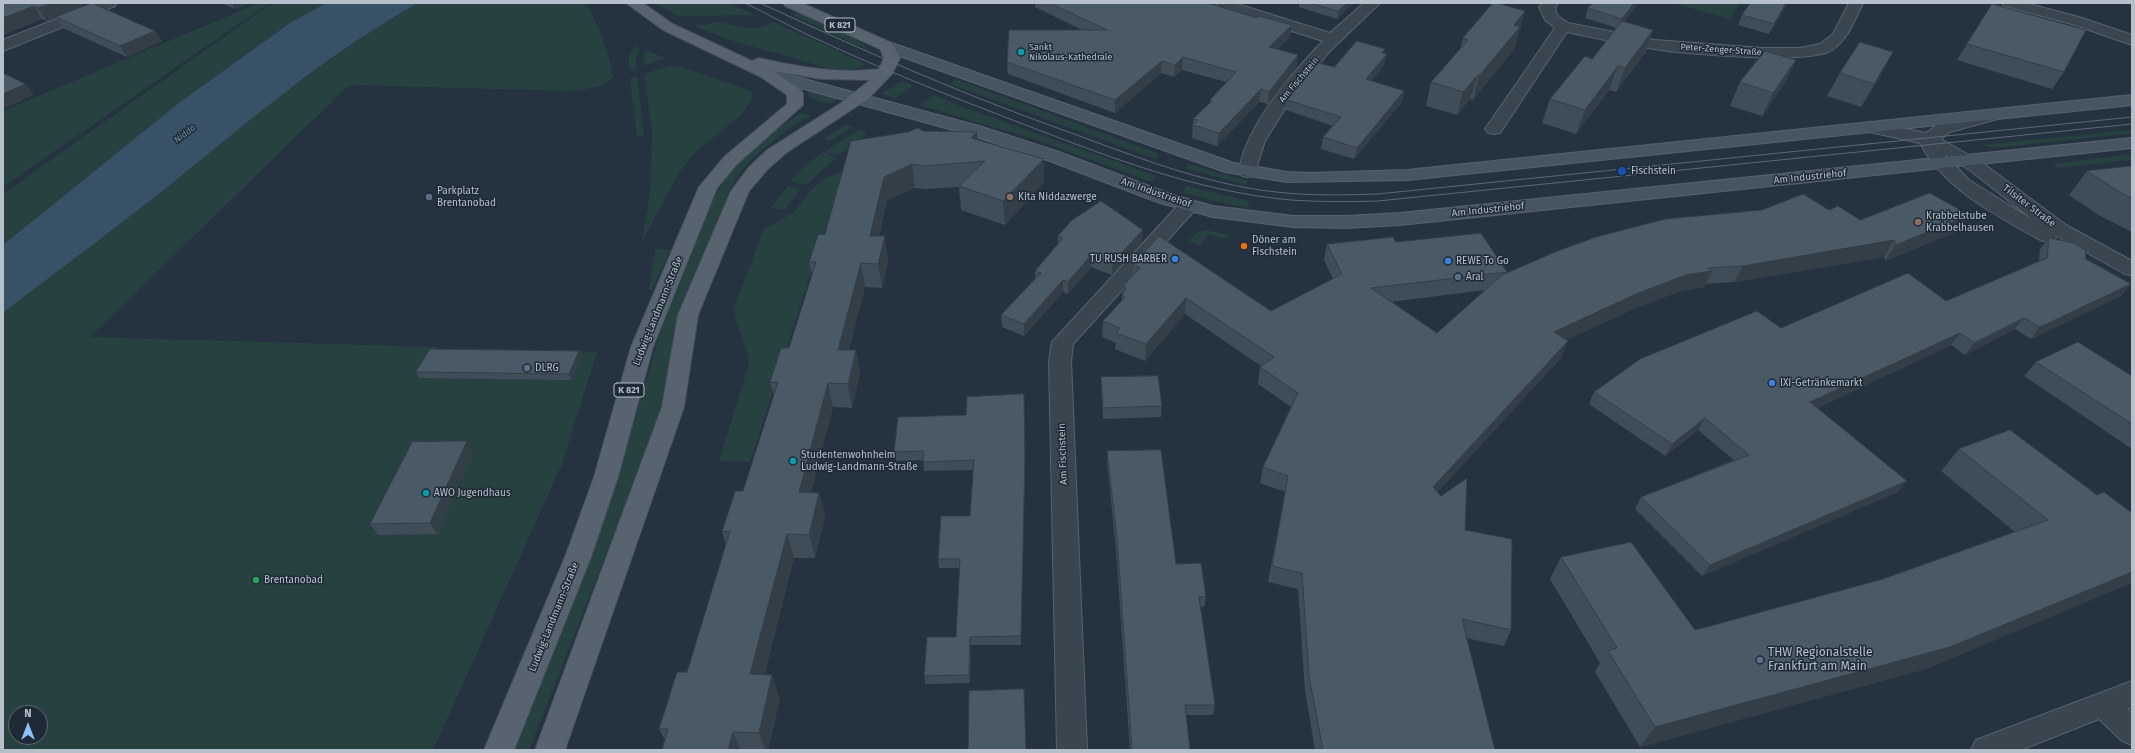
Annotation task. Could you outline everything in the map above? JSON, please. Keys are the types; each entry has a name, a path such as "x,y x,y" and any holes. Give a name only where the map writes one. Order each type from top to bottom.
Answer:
{"main road":[{"name":"Ludwig-Landmann-Straße","path":"499,750 578,556 606,477 642,347 708,187 730,161 795,105 796,100 793,92 767,74 668,28 633,3"},
{"name":"K 821","path":"790,3 886,46"},
{"path":"550,750 659,451 673,408 679,382 683,335 688,315 729,214 748,179 766,160 786,144 860,97 884,72 892,58 886,46"},
{"path":"886,46 1184,153 1248,172 1311,178 1378,177 2132,100"},
{"path":"722,53 793,70 823,74 862,76 884,72"},
{"name":"Ludwig-Landmann-Straße","path":"767,74 860,97"},
{"name":"Am Industriehof","path":"860,97 966,128 1068,161 1188,206 1257,219 1360,222 1970,161 2132,143"}],"street":[{"path":"3,46 110,3"},
{"path":"1222,3 1230,7 1334,39"},
{"name":"Am Fischstein","path":"1248,172 1247,165 1252,148 1278,106 1334,39 1373,3"},
{"path":"1494,129 1563,27 1550,17 1547,7 1551,3"},
{"name":"Peter-Zenger-Straße","path":"1563,27 1654,45 1762,53 1800,53 1825,48 1839,36 1856,3"},
{"path":"2009,3 2076,21 2132,40"},
{"path":"1928,140 1944,128 1991,115"},
{"name":"Tilsiter Straße","path":"1871,127 1928,140 1970,161 2038,215 2067,234 2132,269"},
{"name":"Tilsiter Straße","path":"1928,140 1932,151 1940,164 1958,180 2023,223 2132,284"},
{"name":"Am Fischstein","path":"1072,750 1060,361 1063,342 1188,206"},
{"path":"1986,750 2132,694"},
{"path":"2104,705 2132,732"}],"green space":[{"path":"259,3 273,3 263,7 3,187 3,111"},
{"path":"276,3 326,3 290,23 180,102 3,245 3,194 265,8"},
{"name":"Brentanobad","path":"418,3 586,3 603,39 609,57 613,77 602,86 576,91 349,85 90,337 437,347 433,354 451,355 456,348 597,352 562,464 433,750 3,750 3,313 180,176 235,130 282,94 369,32"},
{"path":"655,3 729,3 755,15 678,16"},
{"path":"1672,3 1740,3 1730,19"},
{"path":"798,12 847,33 870,51 791,14"},
{"path":"719,22 740,27 753,28 773,22 866,64 851,70 828,68 733,41 694,26"},
{"path":"635,46 640,48 636,57 637,68 629,71 629,56"},
{"path":"645,50 665,58 643,66"},
{"path":"669,66 678,66 751,91 753,98 741,115 692,155 679,173 642,241 650,193 652,132 644,74"},
{"path":"637,76 644,136 637,137 630,79"},
{"path":"956,79 1159,154 1156,159 950,84"},
{"path":"902,81 914,85 895,98 881,94"},
{"path":"811,91 839,98 830,104 810,98 807,93"},
{"path":"934,95 960,106 1156,176 1151,182 1040,141 919,105"},
{"path":"801,113 811,116 791,127 754,157 738,175 730,190 693,283 663,410 529,750 513,750 623,460 665,317 712,201 733,166 770,133"},
{"path":"845,125 853,127 830,141 824,138"},
{"path":"860,129 865,132 866,135 838,156 825,151"},
{"path":"2132,130 2132,133 1994,148 1982,145"},
{"path":"823,152 836,158 806,185 790,181 805,166"},
{"path":"2132,154 2132,160 2058,168 2053,164"},
{"path":"1189,164 1247,181 1246,185 1185,168"},
{"path":"843,171 844,208 832,208 750,462 719,461 749,364 734,307 764,229 793,213 813,188 825,178"},
{"path":"788,186 800,190 784,210 770,208"},
{"path":"1187,186 1249,201 1248,208 1182,192"},
{"path":"1206,230 1229,235 1225,239 1209,234 1200,245 1188,241 1198,232"},
{"path":"656,249 670,250 652,290 648,289"}],"water":[{"name":"Nidda","path":"326,3 418,3 325,62 137,211 3,313 3,245 180,102 290,23"}],"building":[{"path":"3,3 52,3 38,8 34,6 3,18"},
{"path":"92,3 155,31 120,46 56,17"},
{"path":"1050,3 1208,3 1257,18 1259,16 1292,25 1269,47 1298,55 1269,92 1261,89 1219,133 1193,125 1198,120 1193,119 1212,101 1210,100 1236,72 1183,57 1175,65 1162,61 1115,100 1007,62 1009,30 1107,30"},
{"path":"1310,3 1347,3 1338,11"},
{"path":"1493,3 1525,11 1514,25 1520,27 1479,76 1477,76 1463,92 1431,82 1468,40 1463,38"},
{"path":"1593,3 1634,3 1622,19 1588,8"},
{"path":"1751,3 1786,3 1774,24 1742,15"},
{"path":"1992,4 2086,30 2064,72 1967,44"},
{"path":"1622,21 1653,30 1625,68 1618,66 1585,110 1550,99 1585,56 1592,59"},
{"path":"1357,41 1385,49 1382,53 1387,54 1366,79 1404,91 1357,148 1323,137 1341,117 1287,100 1316,62 1334,67"},
{"path":"1860,42 1893,52 1874,84 1840,73"},
{"path":"1765,51 1796,60 1773,93 1740,82"},
{"path":"3,73 26,84 3,94"},
{"name":"Studentenwohnheim Ludwig-Landmann-Straße","path":"918,128 923,131 977,132 971,138 1044,159 1003,201 959,186 985,161 924,166 912,164 884,177 870,236 885,236 878,264 861,263 838,350 856,350 848,384 828,383 799,492 819,493 809,535 787,534 750,674 772,675 759,733 733,732 728,750 662,750 668,729 659,729 677,672 687,672 730,531 722,532 735,491 743,491 778,382 770,382 781,348 789,348 816,262 809,262 818,235 825,234 851,141 908,132"},
{"path":"2132,166 2132,198 2121,193 2087,171"},
{"path":"1930,193 1969,215 1896,245 1894,240 1743,266 1708,268 1712,271 1686,275 1636,294 1554,332 1568,341 1433,487 1441,496 1467,478 1465,530 1512,539 1511,630 1462,619 1495,750 1323,750 1309,676 1302,573 1272,566 1288,476 1263,467 1298,393 1260,367 1274,357 1186,298 1146,344 1116,333 1120,328 1103,321 1125,297 1122,294 1126,289 1124,285 1140,268 1133,265 1159,236 1271,311 1342,274 1327,244 1393,237 1396,242 1481,233 1507,272 1371,288 1437,333 1502,275 1555,252 1596,237 1665,219 1762,210 1803,194 1829,210 1838,206 1860,220"},
{"path":"1101,201 1143,230 1113,262 1091,255 1068,282 1063,280 1024,324 1001,315 1041,273 1035,271 1063,238 1058,236 1071,221"},
{"path":"2049,238 2074,243 2085,250 2086,259 2131,284 2040,327 2024,318 1974,343 1960,333 1810,402 1907,481 1710,565 1641,497 1749,455 1705,418 1672,444 1594,392 1640,359 1757,311 1781,328 1908,273 1946,301 2047,258"},
{"path":"2078,342 2132,376 2132,424 2036,362"},
{"path":"430,349 579,351 569,374 416,372"},
{"path":"1158,376 1162,406 1103,408 1101,377"},
{"path":"1024,394 1025,456 1021,636 970,637 969,675 924,676 927,637 956,637 960,559 938,559 941,516 970,516 974,460 923,462 924,451 894,452 898,417 966,415 967,397"},
{"path":"2010,430 2097,495 2104,492 2132,513 2132,572 1950,647 1655,727 1608,651 1617,648 1561,557 1631,542 1695,630 1883,579 2048,520 1959,449"},
{"name":"AWO Jugendhaus","path":"467,441 430,523 370,524 412,442"},
{"path":"1161,450 1176,564 1201,563 1206,597 1199,597 1215,705 1185,705 1190,750 1132,750 1117,539 1107,451"},
{"path":"1024,689 1026,750 968,750 969,691"}],"tram line":[{"path":"745,3 808,35 888,70 968,103 1088,149 1188,181 1256,196 1291,200 1334,202 1378,201 2132,124"},
{"path":"760,3 872,54 1024,116 1115,149 1194,175 1248,188 1276,192 1327,195 1378,194 2132,117"}],"place":[{"name":"Sankt Nikolaus-Kathedrale","path":"1021,52"},
{"name":"Fischstein","path":"1622,171"},
{"name":"Parkplatz Brentanobad","path":"429,197"},
{"name":"Kita Niddazwerge","path":"1010,197"},
{"name":"Krabbelstube Krabbelhausen","path":"1918,222"},
{"name":"Döner am Fischstein","path":"1244,246"},
{"name":"TU RUSH BARBER","path":"1175,259"},
{"name":"REWE To Go","path":"1448,261"},
{"name":"Aral","path":"1458,277"},
{"name":"DLRG","path":"527,368"},
{"name":"IXI-Getränkemarkt","path":"1772,383"},
{"name":"Studentenwohnheim Ludwig-Landmann-Straße","path":"793,461"},
{"name":"AWO Jugendhaus","path":"426,493"},
{"name":"Brentanobad","path":"256,580"},
{"name":"THW Regionalstelle Frankfurt am Main","path":"1760,660"}]}
